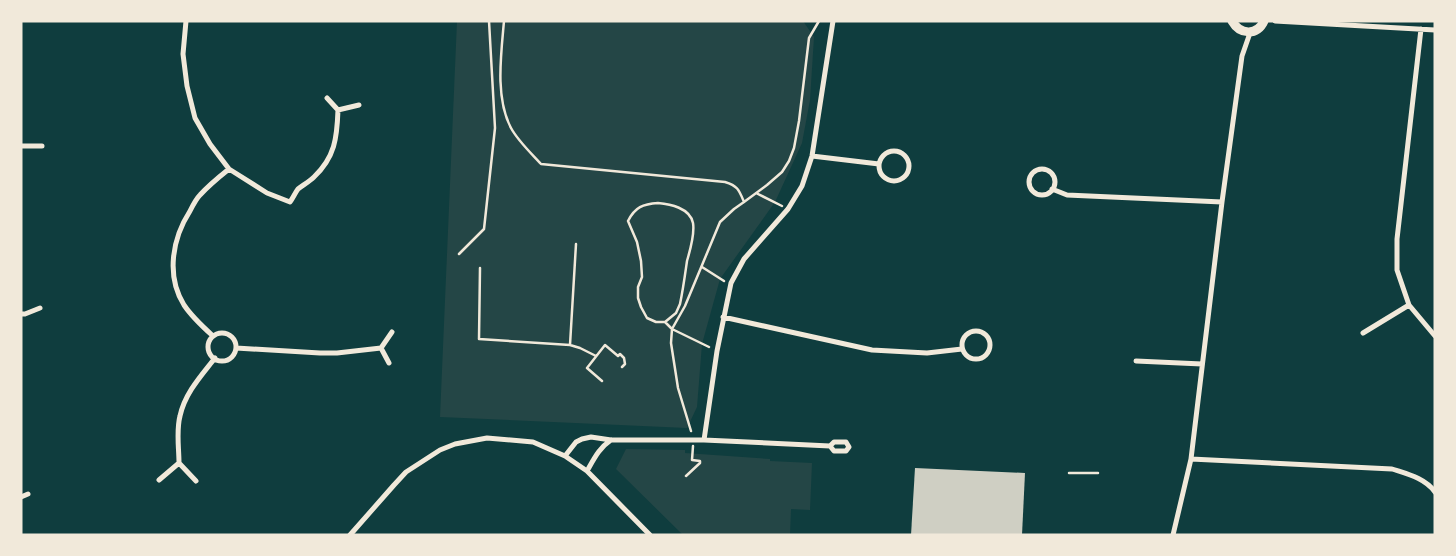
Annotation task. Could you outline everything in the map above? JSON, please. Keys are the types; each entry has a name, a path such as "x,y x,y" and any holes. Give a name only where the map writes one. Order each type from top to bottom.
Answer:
{"main road":[{"path":"1232,21 1239,30 1250,33 1259,29 1264,21"}],"street":[{"path":"186,21 183,54 187,86 195,118 210,144 229,169 267,194 290,202 298,190 313,178 331,156 336,136 338,110 328,98"},
{"path":"704,440 717,351 731,283 744,259 788,210 802,186 812,156 833,21"},
{"path":"1275,21 1435,30"},
{"path":"1420,29 1397,239 1397,270 1408,305 1435,336"},
{"path":"1173,535 1190,460 1242,56 1250,33"},
{"path":"338,110 359,105"},
{"path":"21,146 42,146"},
{"path":"891,151 896,151 904,155 909,163 909,168 904,177 895,181 882,174 879,164 883,156 891,151"},
{"path":"812,156 879,164"},
{"path":"213,336 195,319 184,305 176,289 173,268 175,244 184,221 199,196 229,169"},
{"path":"1039,169 1051,172 1054,180 1052,189 1050,192 1042,195 1034,192 1029,186 1029,177 1039,169"},
{"path":"1052,189 1067,195 1222,202"},
{"path":"1363,333 1408,305"},
{"path":"21,314 40,308"},
{"path":"724,317 872,350 927,353 962,349"},
{"path":"979,331 987,336 989,340 989,349 980,358 971,358 962,349 963,339 969,332 979,331"},
{"path":"236,348 337,353 381,348 392,332"},
{"path":"220,333 228,334 234,340 236,348 232,356 224,360 215,358 208,345 213,336 220,333"},
{"path":"381,348 389,363"},
{"path":"196,481 179,464 179,424 182,407 192,387 215,358"},
{"path":"1136,361 1202,364"},
{"path":"565,456 576,442 591,436 611,440 704,440 830,446"},
{"path":"350,535 406,472 440,450 455,444 487,438 533,442 565,456 588,472 650,535"},
{"path":"588,472 602,446 611,440"},
{"path":"1190,460 1392,469 1413,476 1431,487 1435,492"},
{"path":"160,480 179,464"},
{"path":"21,497 28,494"}],"path":[{"path":"459,254 484,229 495,128 489,21"},
{"path":"504,21 501,50 502,103 512,130 541,164 725,182 739,189 744,202"},
{"path":"686,476 700,464 700,461 692,460 693,440 678,388 671,343 672,329 685,306 720,222 782,172 789,161 794,148 799,121 809,38 819,21"},
{"path":"756,193 788,210"},
{"path":"647,204 670,204 685,212 693,223 693,235 680,304 676,313 665,322 656,322 647,318 640,307 638,298 638,287 642,277 641,261 637,242 628,221 632,213 647,204"},
{"path":"570,345 576,244"},
{"path":"702,267 720,279 731,283"},
{"path":"480,268 479,339 570,345 596,356"},
{"path":"680,304 685,306"},
{"path":"665,322 672,329 717,351"},
{"path":"602,381 587,368 605,345 618,356 620,354 624,358 625,364 622,367"},
{"path":"1069,473 1098,473"}],"shaded area":[{"path":"457,21 803,21 814,37 810,100 802,143 775,202 720,279 702,344 697,407 687,428 440,417"},
{"path":"626,449 685,450 685,453 812,463 810,510 791,509 790,535 683,535 616,469"}],"building":[{"path":"915,468 1025,473 1022,535 911,535"}]}
